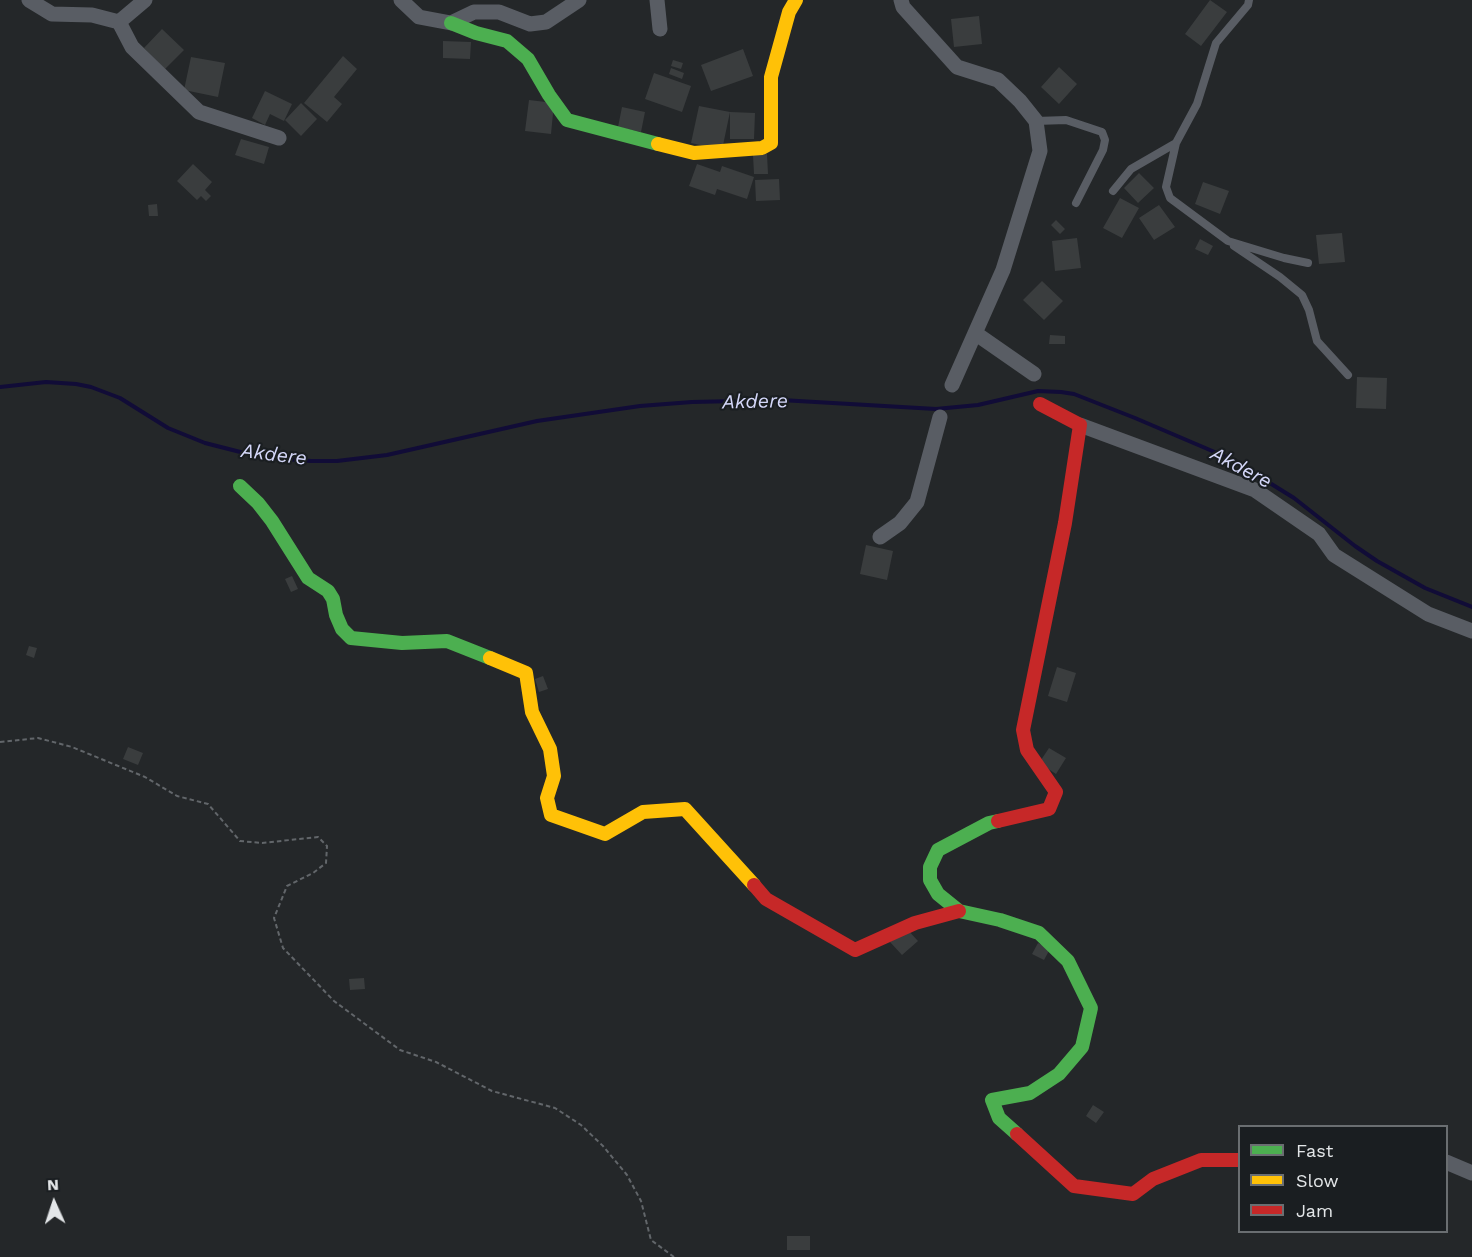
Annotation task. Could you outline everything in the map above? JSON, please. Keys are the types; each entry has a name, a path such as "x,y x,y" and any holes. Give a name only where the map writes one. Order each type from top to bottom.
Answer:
{"street":[{"path":"29,0 52,14 92,15 119,22 132,46 199,112 279,138"},
{"path":"119,22 145,0"},
{"path":"401,0 419,17 507,41 528,59 567,120 694,153 762,148 771,143 771,77 789,12 796,0"},
{"path":"451,24 474,12 499,12 530,24 546,22 579,0"},
{"path":"657,0 660,29"},
{"path":"901,0 903,7 957,67 998,80 1020,101 1036,121 1040,151 1003,270 952,385"},
{"path":"975,333 1034,374"},
{"path":"1040,404 1080,424 1255,490 1319,534 1334,555 1428,614 1472,631"},
{"path":"880,537 900,523 917,502 939,417"},
{"path":"1080,424 1065,523 1023,730 1027,750 1056,792 1049,808 989,823 938,850 930,867 930,880 938,894 959,911 1000,920 1039,933 1068,961 1091,1008 1082,1047 1059,1074 1030,1093 992,1100 999,1118 1074,1186 1133,1194 1153,1179 1201,1160 1238,1160"},
{"path":"240,486 258,503 272,521 309,578 328,591 333,599 342,629 351,638 402,643 447,641 526,673 532,712 550,749 554,776 547,798 551,815 605,834 643,812 685,809 766,899 855,951 915,923 959,911"},
{"path":"1448,1163 1472,1173"}],"lane":[{"path":"1249,0 1216,43 1197,104 1176,143 1166,187 1170,198 1281,277 1302,295 1309,310 1317,340 1348,375"},
{"path":"1036,121 1066,120 1102,132 1105,140 1103,150 1076,203"},
{"path":"1113,191 1131,169 1176,143"},
{"path":"1228,241 1308,263"}],"path":[{"path":"0,742 38,738 72,747 124,768 145,777 177,796 208,804 240,841 262,843 318,837 327,846 326,863 313,873 287,886 274,918 284,948 334,1002 400,1050 436,1062 492,1091 555,1108 580,1125 603,1146 627,1175 641,1201 651,1239 674,1257"}],"building":[{"path":"1210,0 1227,12 1201,46 1185,34"},
{"path":"979,16 982,44 954,47 951,19"},
{"path":"162,29 184,50 165,69 144,48"},
{"path":"443,41 471,42 470,59 443,58"},
{"path":"743,49 753,76 711,91 701,65"},
{"path":"343,56 357,69 334,97 342,104 327,122 304,103"},
{"path":"191,57 225,63 218,97 184,90"},
{"path":"673,60 683,63 681,69 671,66"},
{"path":"1059,67 1077,84 1059,104 1041,87"},
{"path":"671,68 684,73 682,79 669,74"},
{"path":"654,73 691,86 682,112 645,99"},
{"path":"265,91 292,104 284,121 270,114 265,125 252,118"},
{"path":"529,100 554,103 551,134 525,131"},
{"path":"301,103 317,119 301,136 285,120"},
{"path":"699,106 730,112 722,150 691,143"},
{"path":"622,107 645,112 641,132 618,127"},
{"path":"730,112 755,113 754,139 730,139"},
{"path":"241,139 269,147 264,164 235,155"},
{"path":"767,154 768,174 754,174 753,155"},
{"path":"193,164 212,182 205,190 211,196 206,201 201,196 197,200 177,181"},
{"path":"697,164 720,172 722,166 754,177 747,199 717,189 715,195 689,186"},
{"path":"1139,173 1154,188 1138,203 1124,188"},
{"path":"779,179 780,200 756,201 755,180"},
{"path":"1203,182 1229,191 1220,214 1195,204"},
{"path":"1120,198 1139,208 1122,238 1103,228"},
{"path":"157,204 158,216 149,216 148,205"},
{"path":"1159,205 1175,227 1154,240 1139,218"},
{"path":"1056,220 1065,229 1060,234 1051,225"},
{"path":"1342,233 1345,262 1319,264 1316,235"},
{"path":"1077,238 1081,268 1055,271 1052,241"},
{"path":"1200,239 1213,246 1208,255 1195,249"},
{"path":"1042,281 1063,301 1044,320 1023,300"},
{"path":"1050,335 1065,336 1065,344 1049,344"},
{"path":"1357,377 1387,378 1386,409 1356,408"},
{"path":"866,545 893,551 887,580 860,574"},
{"path":"292,576 298,589 291,592 285,579"},
{"path":"29,646 37,648 34,658 26,655"},
{"path":"1057,667 1076,673 1067,702 1048,696"},
{"path":"543,676 548,689 539,692 535,679"},
{"path":"128,747 143,753 138,765 123,759"},
{"path":"1049,748 1066,758 1056,774 1039,763"},
{"path":"906,928 918,941 902,955 890,942"},
{"path":"1038,943 1050,949 1044,960 1032,954"},
{"path":"364,978 365,989 350,990 349,979"},
{"path":"1093,1105 1104,1112 1096,1123 1086,1116"},
{"path":"787,1236 810,1236 810,1250 787,1250"}],"waterway":[{"name":"Akdere","path":"0,387 46,382 91,387 120,398 168,428 205,443 260,457 311,461 337,461 387,455 537,421 640,406 781,400 936,409 978,405 1038,391 1061,392 1074,394 1135,418 1231,459 1294,498 1377,561 1425,588 1472,607"}],"traffic: fast":[{"path":"451,23 476,33 507,41 528,59 567,120 658,144"},
{"path":"240,486 258,503 272,521 308,578 328,591 333,599 342,629 351,638 402,643 447,641 490,658"},
{"path":"998,821 989,823 938,850 930,867 930,880 938,894 959,911 1000,920 1039,933 1068,961 1091,1008 1082,1047 1059,1074 1030,1093 992,1100 999,1118 1017,1134"}],"traffic: slow":[{"path":"658,144 694,153 762,148 771,143 771,77 789,12 796,0"},
{"path":"490,658 526,673 532,712 550,749 554,776 547,798 551,815 605,834 643,812 685,809 754,885"}],"traffic: jam":[{"path":"998,821 1049,809 1056,792 1027,750 1023,730 1065,523 1080,425 1040,404"},
{"path":"754,885 766,899 855,950 915,923 959,911"},
{"path":"1017,1134 1074,1186 1133,1194 1153,1179 1201,1160 1238,1160"}]}
